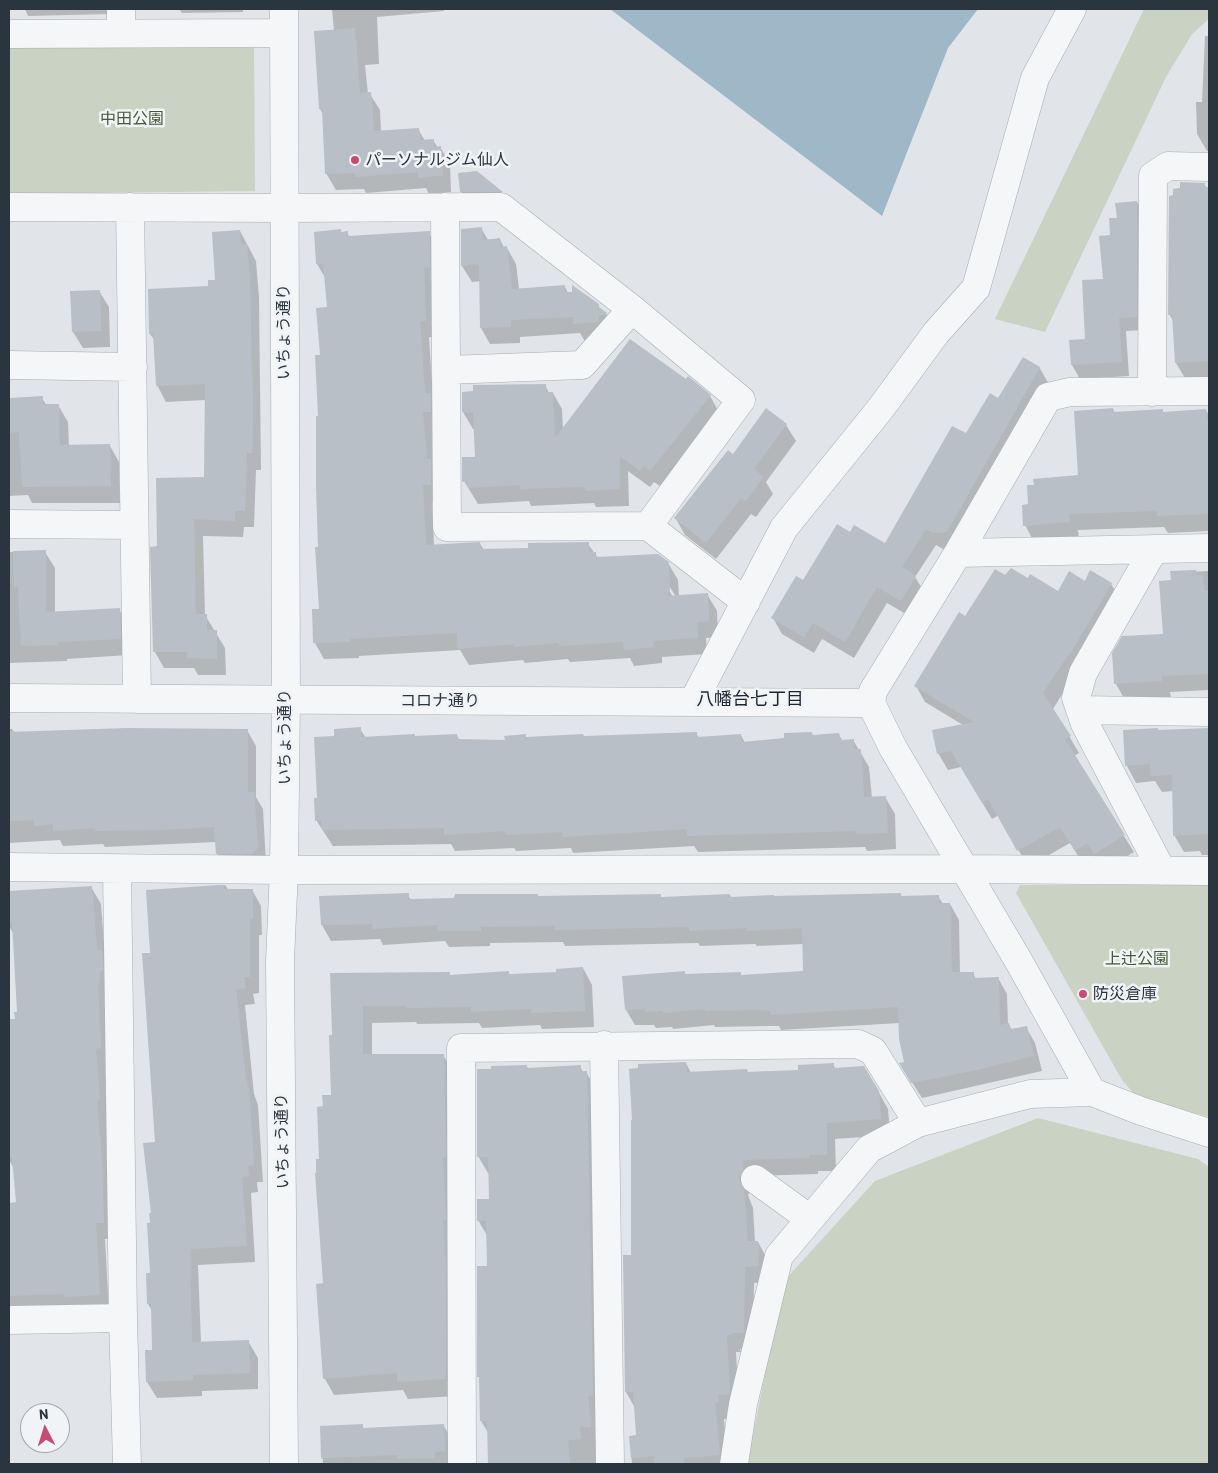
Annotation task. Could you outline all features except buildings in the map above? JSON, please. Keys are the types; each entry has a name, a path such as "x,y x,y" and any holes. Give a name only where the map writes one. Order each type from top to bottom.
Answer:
{"street":[{"path":"693,702 784,528 881,408 936,333 976,288 1035,78 1072,9"},
{"path":"9,34 121,21 284,21"},
{"name":"いちょう通り","path":"284,21 286,699 284,870 280,961 284,1464"},
{"path":"1152,392 1153,176 1168,166 1209,167"},
{"path":"9,207 501,207 632,309 741,400 648,526"},
{"path":"130,207 137,699"},
{"path":"445,207 446,527 648,526 746,602"},
{"path":"447,370 582,365 632,309"},
{"path":"9,365 132,367"},
{"path":"1092,1092 965,869 893,748 871,703 873,691 958,554 1048,397 1070,392 1209,391"},
{"path":"9,524 134,524"},
{"path":"958,554 1209,548"},
{"path":"1154,549 1083,673 1076,698 1085,724 1162,871"},
{"name":"コロナ通り","path":"9,698 871,703"},
{"path":"1080,710 1209,712"},
{"path":"9,867 284,870 965,869 1209,871"},
{"path":"117,869 123,1318 127,1464"},
{"path":"462,1464 461,1048 604,1045 858,1044 873,1051 918,1123"},
{"path":"604,1045 610,1464"},
{"path":"734,1464 743,1404 779,1256 869,1149 918,1123 1030,1094 1092,1092 1141,1111 1209,1133"},
{"path":"755,1180 810,1219"},
{"path":"9,1320 123,1318"}],"green space":[{"path":"1144,9 1209,9 1209,19 1192,34 1166,77 1045,332 995,319"},
{"name":"中田公園","path":"254,44 255,191 9,194 9,47"},
{"name":"上辻公園","path":"1020,885 1209,885 1209,1117 1136,1096 1122,1080 1016,893"},
{"path":"1038,1118 1198,1159 1209,1167 1209,1464 747,1464 784,1281 875,1181"}],"water":[{"path":"610,9 978,9 948,48 882,216"}],"place":[{"name":"パーソナルジム仙人","path":"355,160"},
{"name":"防災倉庫","path":"1083,994"}],"district":[{"name":"八幡台七丁目","path":"750,699"}]}
